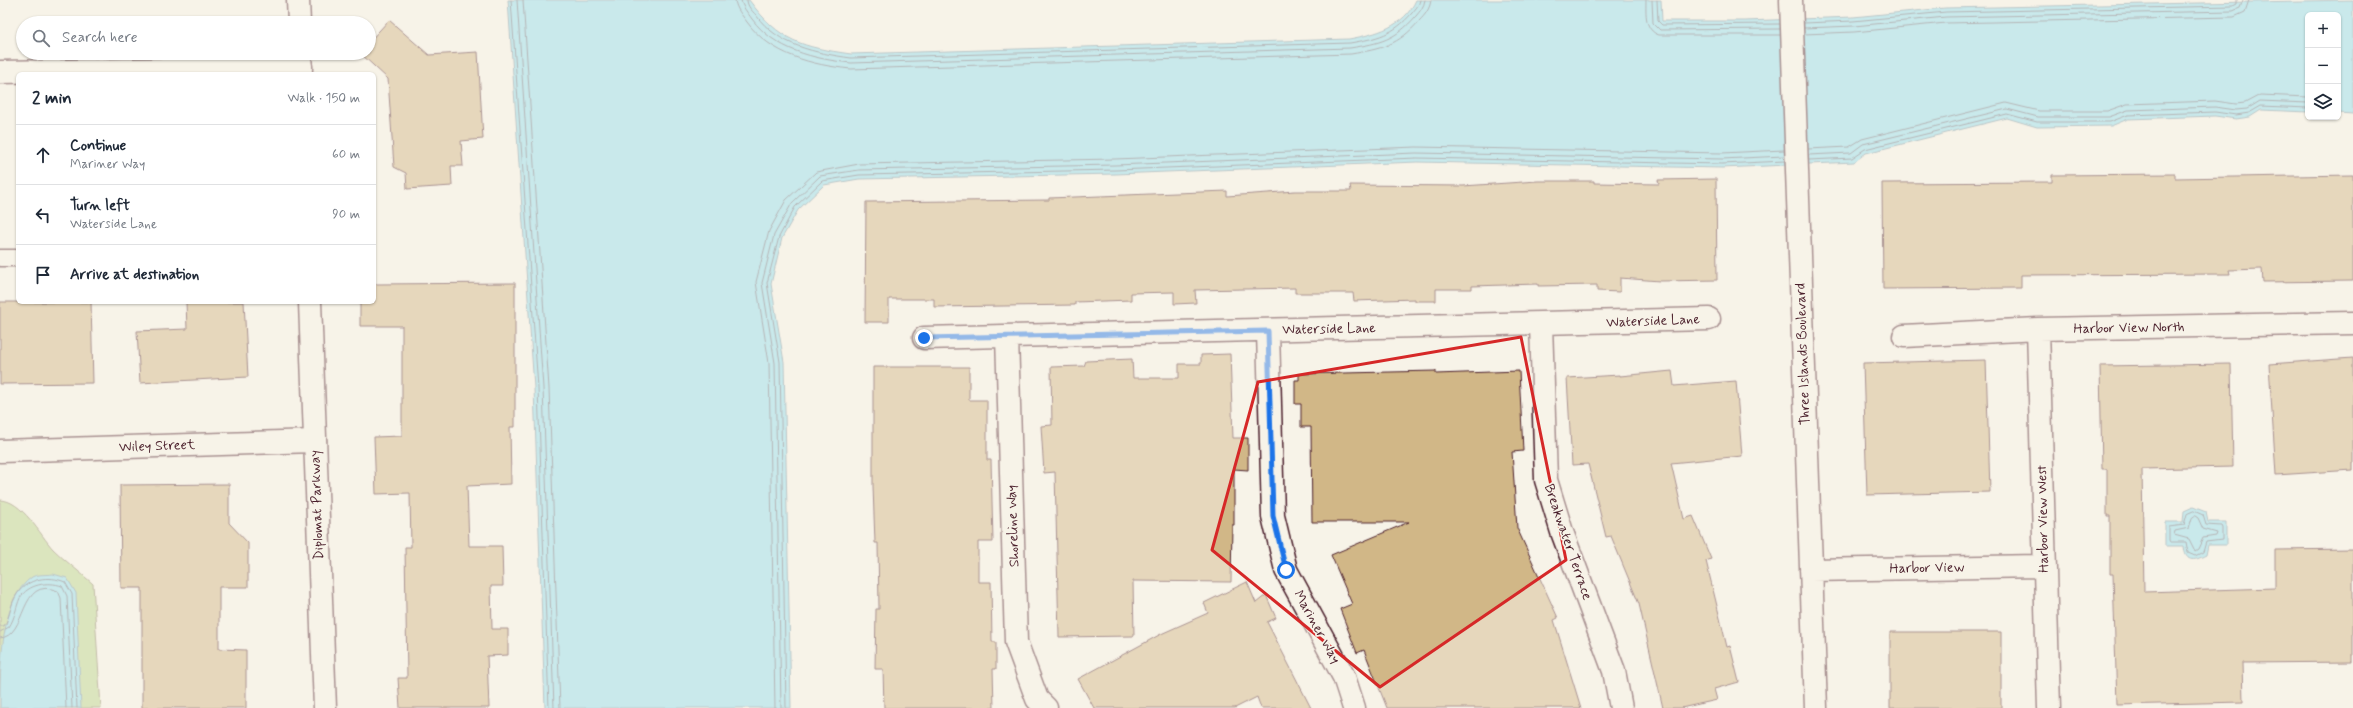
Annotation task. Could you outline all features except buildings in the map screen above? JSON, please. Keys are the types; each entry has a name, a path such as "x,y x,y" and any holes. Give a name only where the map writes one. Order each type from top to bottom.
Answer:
{"street":[{"path":"298,0 299,16"},
{"name":"Three Islands Boulevard","path":"1791,0 1816,708"},
{"path":"0,72 301,65"},
{"name":"Diplomat Parkway","path":"310,304 325,708"},
{"name":"Waterside Lane","path":"924,338 1268,331 1709,319"},
{"name":"Harbor View North","path":"1904,336 2038,329 2353,323"},
{"name":"Breakwater Terrace","path":"1541,324 1546,480 1562,532 1614,671 1621,708"},
{"name":"Harbor View West","path":"2038,329 2049,708"},
{"name":"Mariner Way","path":"1268,331 1273,516 1286,570 1344,677 1354,708"},
{"name":"Shoreline Way","path":"1007,336 1016,642 1037,699 1046,708"},
{"name":"Wiley Street","path":"0,451 314,441"},
{"name":"Harbor View","path":"1811,570 2044,566"}],"lane":[{"path":"0,258 16,258"}],"highlighted area":[{"path":"1521,337 1566,560 1380,687 1212,550 1258,382"}],"green space":[{"path":"0,500 16,506 23,512 53,549 93,584 101,708 0,708"}],"water":[{"path":"508,0 749,0 771,25 782,34 793,40 819,49 851,54 1349,39 1379,32 1397,23 1411,9 1416,0 1661,0 1662,21 1745,21 1853,17 1945,8 2353,0 2353,114 2341,113 2341,12 2305,12 2305,112 2261,110 2250,117 2236,119 2215,116 2128,119 2111,126 2037,127 2007,118 1866,153 1854,162 1722,168 1417,162 1116,174 859,179 824,185 798,210 782,238 771,284 784,362 791,708 545,708 534,388"},
{"path":"2193,507 2206,512 2208,522 2226,522 2226,545 2208,545 2206,555 2197,559 2188,558 2184,546 2165,546 2165,522 2183,522 2184,511"},
{"path":"53,574 67,578 76,593 81,708 0,708 0,674 4,636 14,601 21,587 32,577"}],"route":[{"path":"924,338 1268,331 1273,516 1286,570"}]}
